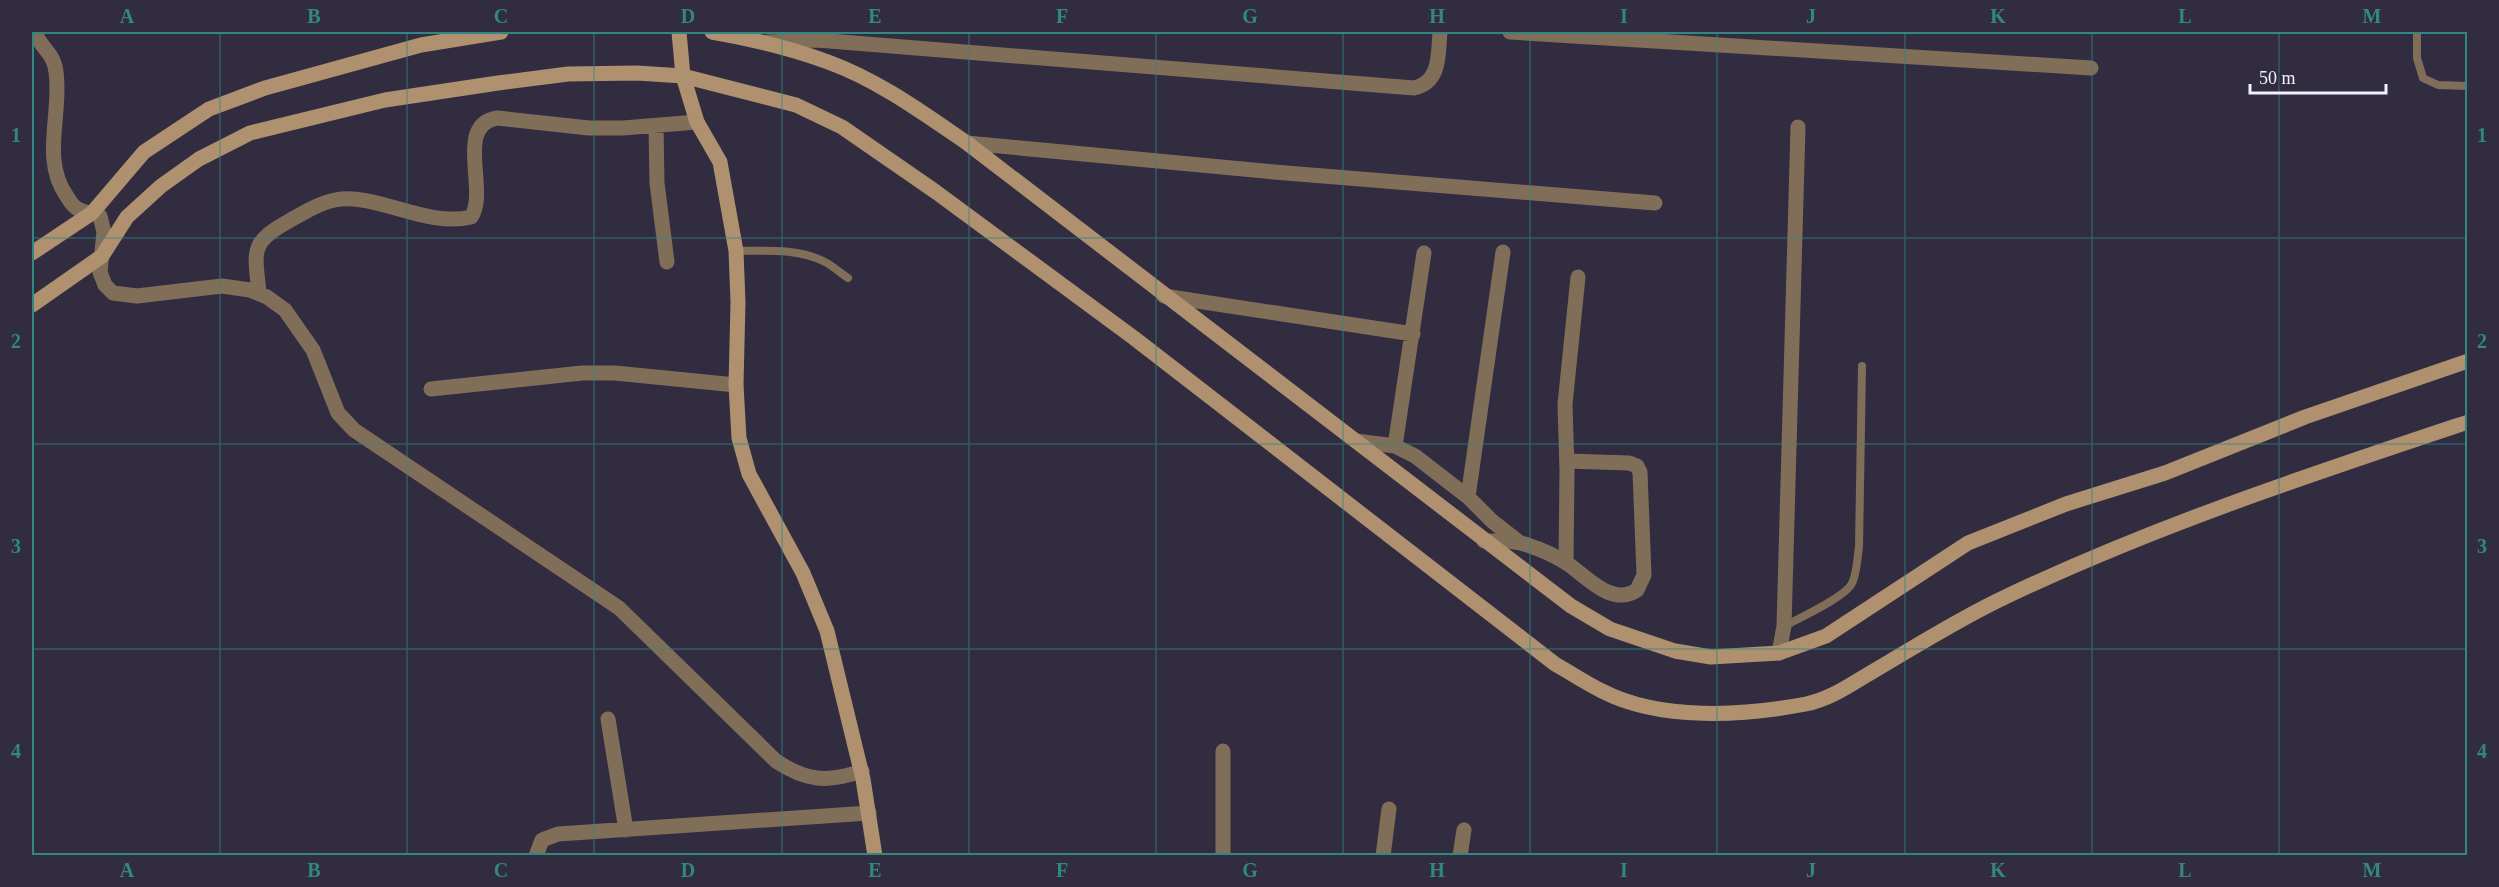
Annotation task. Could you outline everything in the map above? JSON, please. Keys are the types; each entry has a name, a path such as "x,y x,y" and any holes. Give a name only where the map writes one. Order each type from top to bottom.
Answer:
{"street":[{"path":"35,32 41,44 54,58 57,72 53,153 56,173 61,188 78,209 100,216 103,224 100,272 102,279 113,292 137,296 222,286 259,292 285,310 314,350 338,413 354,430 619,608 776,761 794,773 823,779 837,779 862,771"},
{"path":"34,248 92,213 144,152 209,109 265,88 411,48 501,32"},
{"path":"712,32 765,42 830,62 900,98 967,143 1571,606 1610,629 1675,651 1710,657 1779,653 1826,636 1968,543 2066,504 2164,473 2305,417 2468,361"},
{"path":"765,42 817,40 1256,73 1390,88 1414,88 1422,86 1433,77 1438,58 1440,32"},
{"path":"1510,32 2091,68"},
{"path":"679,34 683,72 697,122 720,162 736,251 738,302 736,384 739,438 749,474 803,573 827,631 862,771 875,855"},
{"path":"32,305 102,256 127,217 161,186 199,159 250,133 386,100 498,83 568,74 683,72 796,105 842,127 936,192 1134,338 1555,664 1603,692 1634,704 1664,710 1710,714 1808,704 1842,690 1995,602 2106,551 2298,479 2468,422"},
{"path":"259,292 256,256 261,241 268,233 323,203 348,199 422,215 471,217 477,206 474,172 476,141 482,124 490,119 589,128 697,122"},
{"path":"656,126 657,183 667,262"},
{"path":"1779,653 1784,626 1798,127"},
{"path":"967,143 1274,172 1655,203"},
{"path":"1468,497 1503,252"},
{"path":"1395,446 1424,254"},
{"path":"1566,563 1567,460 1564,404 1578,277"},
{"path":"1164,296 1413,334"},
{"path":"431,389 582,373 615,373 736,384"},
{"path":"1356,441 1395,446 1414,456 1468,497 1492,521 1520,543 1566,563 1601,589 1621,595 1637,590 1644,575 1642,481 1636,466 1629,463 1567,460"},
{"path":"1484,541 1520,543"},
{"path":"608,719 626,830"},
{"path":"1222,855 1223,751"},
{"path":"1383,855 1389,809"},
{"path":"537,855 542,840 548,837 869,813"},
{"path":"1460,855 1464,830"}],"lane":[{"path":"2417,32 2417,58 2419,71 2423,78 2438,85 2468,86"},
{"path":"736,251 788,252 805,255 824,262 848,278"},
{"path":"1784,626 1841,594 1851,585 1858,547 1862,366"}]}
